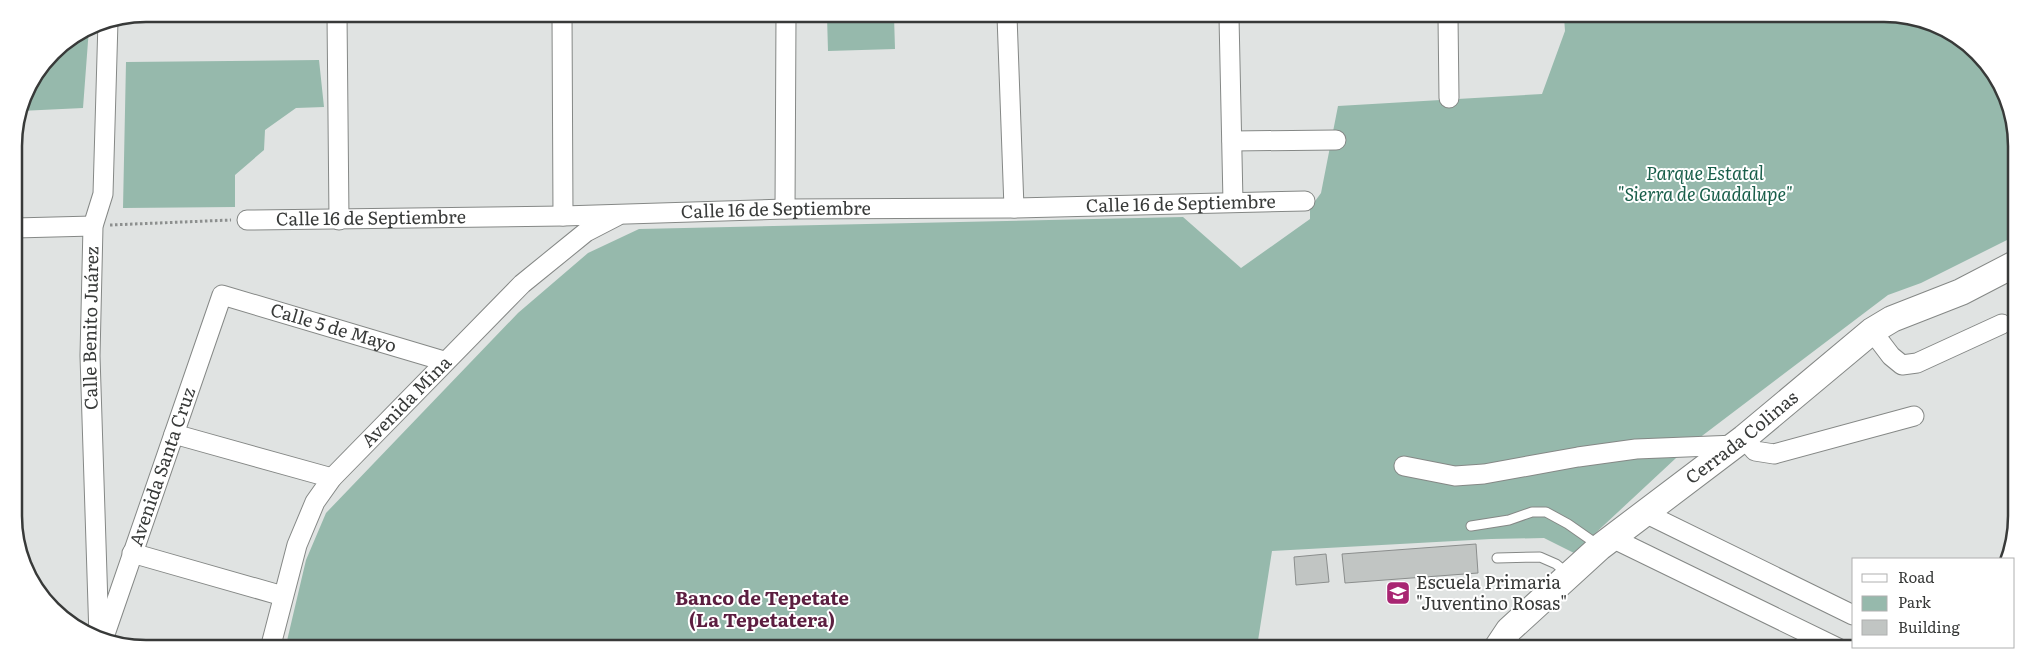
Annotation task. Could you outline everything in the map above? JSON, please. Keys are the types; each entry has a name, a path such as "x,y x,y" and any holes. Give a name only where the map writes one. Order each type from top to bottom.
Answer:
{"main road":[{"name":"Cerrada Colinas","path":"1503,640 1509,630 1606,542 1740,442 1872,331 1892,319 1960,292 2008,268"}],"street":[{"path":"1229,22 1233,202"},
{"path":"1448,22 1449,98"},
{"path":"337,23 339,220"},
{"path":"562,23 563,216"},
{"path":"785,209 786,23"},
{"path":"1007,23 1014,208"},
{"name":"Calle Benito Juárez","path":"99,631 90,356 93,226 103,194 108,29"},
{"path":"1232,141 1336,140"},
{"name":"Calle 16 de Septiembre","path":"247,220 563,216 785,209 1014,208 1305,201"},
{"name":"Avenida Mina","path":"271,640 300,537 315,502 332,478 444,361 522,284 586,232 622,213"},
{"path":"23,228 93,226"},
{"name":"Calle 5 de Mayo","path":"222,295 444,361"},
{"name":"Avenida Santa Cruz","path":"105,633 222,295"},
{"path":"1872,331 1891,356 1902,365 1917,363 2002,324"},
{"path":"1404,466 1455,476 1484,474 1578,457 1636,449 1740,442 1755,451 1774,454 1914,416"},
{"path":"174,434 332,478"},
{"path":"1645,513 1852,615"},
{"path":"1606,542 1820,640"},
{"path":"132,553 283,596"}],"lane":[{"path":"1471,526 1509,520 1532,512 1546,512 1606,542"},
{"path":"1497,558 1540,557 1556,564 1570,575"}],"path":[{"path":"93,226 247,220"}],"green space":[{"name":"Parque Estatal \"Sierra de Guadalupe\"","path":"1564,22 1884,22 1916,27 1946,39 1965,53 1987,77 2001,106 2008,146 2008,240 1921,283 1888,295 1690,445 1574,553 1544,538 1491,539 1272,551 1258,640 287,640 306,560 326,513 518,313 588,253 639,229 1183,217 1241,268 1310,219 1310,208 1321,193 1338,106 1542,94 1565,31"},
{"path":"827,23 894,23 895,49 828,51"},
{"path":"88,37 83,108 28,111 43,77 65,53"},
{"path":"319,60 324,107 296,108 265,130 264,150 235,175 235,207 123,208 126,62"}],"building":[{"path":"1476,544 1478,573 1345,583 1342,554"},
{"path":"1326,554 1329,582 1296,585 1294,557"}],"place":[{"name":"Escuela Primaria \"Juventino Rosas\"","path":"1398,593"}],"district":[{"name":"Banco de Tepetate (La Tepetatera)","path":"762,609"}]}
